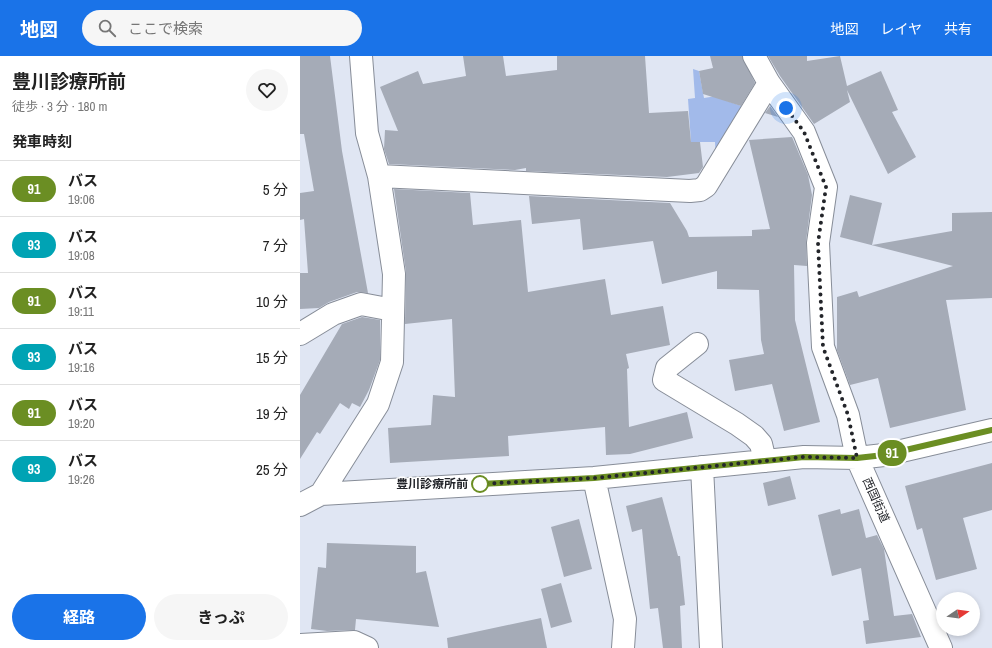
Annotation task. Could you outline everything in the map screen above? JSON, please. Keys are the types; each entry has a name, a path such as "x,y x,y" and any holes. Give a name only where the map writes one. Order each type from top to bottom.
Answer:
{"street":[{"path":"321,494 378,404 392,362 394,274 379,176 367,134 361,56"},
{"name":"西国街道","path":"754,56 769,83 804,132 826,187 818,243 823,347 848,415 857,458 941,648"},
{"path":"379,176 690,191 700,190 706,186 769,83"},
{"path":"300,334 334,314 361,304 393,310"},
{"path":"697,344 667,368 664,380 737,424 754,436 761,444 765,461"},
{"path":"300,505 321,494 594,478 804,457 857,458 884,455 992,430"},
{"path":"702,467 711,648"},
{"path":"594,478 625,619 623,648"},
{"path":"300,644 354,642 367,648"}],"shaded area":[{"path":"693,69 699,71 704,98 729,94 727,101 747,108 716,164 715,142 691,142 688,99 695,98"}],"building":[{"path":"300,56 330,56 342,151 368,293 357,292 329,302 319,308 300,309 300,273 308,273 304,219 300,220 300,193 314,191 304,134 300,134"},
{"path":"463,56 503,56 506,76 557,70 557,56 645,56 649,113 688,111 691,142 700,142 703,167 699,173 667,177 526,171 526,168 515,170 389,164 384,149 385,130 398,131 380,87 418,71 423,84 466,76"},
{"path":"710,56 742,56 755,83 741,106 703,94 699,71 713,68"},
{"path":"768,56 807,56 807,61 840,56 847,86 881,71 898,110 892,112 916,157 888,174 847,90 850,102 814,124 780,76"},
{"path":"770,106 778,117 765,113"},
{"path":"792,137 808,175 812,195 806,241 807,266 794,265 795,320 820,422 784,431 772,384 735,391 729,360 764,354 761,340 759,290 717,289 717,271 662,284 653,241 583,250 580,219 532,224 529,196 670,203 689,237 752,236 752,230 770,229 749,140"},
{"path":"394,189 470,193 473,225 521,220 528,292 605,279 611,315 663,306 670,345 626,354 629,368 627,369 629,427 687,412 693,438 630,454 606,455 605,427 508,436 509,456 390,463 388,428 431,425 433,395 455,397 452,319 405,324 406,272"},
{"path":"850,195 882,203 872,245 952,231 952,213 992,212 992,298 946,300 966,410 890,428 878,378 850,385 837,350 837,297 857,291 859,297 953,266 840,237"},
{"path":"362,317 380,320 380,360 369,390 360,407 352,403 349,409 340,403 320,434 317,432 300,459 300,395 342,324"},
{"path":"992,463 992,510 963,518 977,569 936,580 922,528 917,530 905,486"},
{"path":"790,476 796,499 768,506 763,483"},
{"path":"662,497 678,556 680,556 685,605 680,606 682,648 663,648 658,608 650,609 642,529 632,532 626,506"},
{"path":"840,509 841,514 859,509 866,538 877,535 884,549 894,616 912,614 921,637 866,644 863,621 869,620 861,568 832,576 818,515"},
{"path":"579,519 592,569 564,577 551,527"},
{"path":"327,543 416,546 416,573 426,571 439,627 356,619 355,630 327,631 311,629 318,567 326,568"},
{"path":"561,583 572,622 551,628 541,589"},
{"path":"541,618 547,648 448,648 447,638"}],"bus line":[{"name":"91","path":"480,484 594,478 804,457 857,458 884,455 992,430"}],"place":[{"name":"豊川診療所前","path":"480,484"}],"route":[{"path":"480,484 594,478 804,457 857,458 848,415 823,347 818,243 826,187 804,132 786,108"}]}
